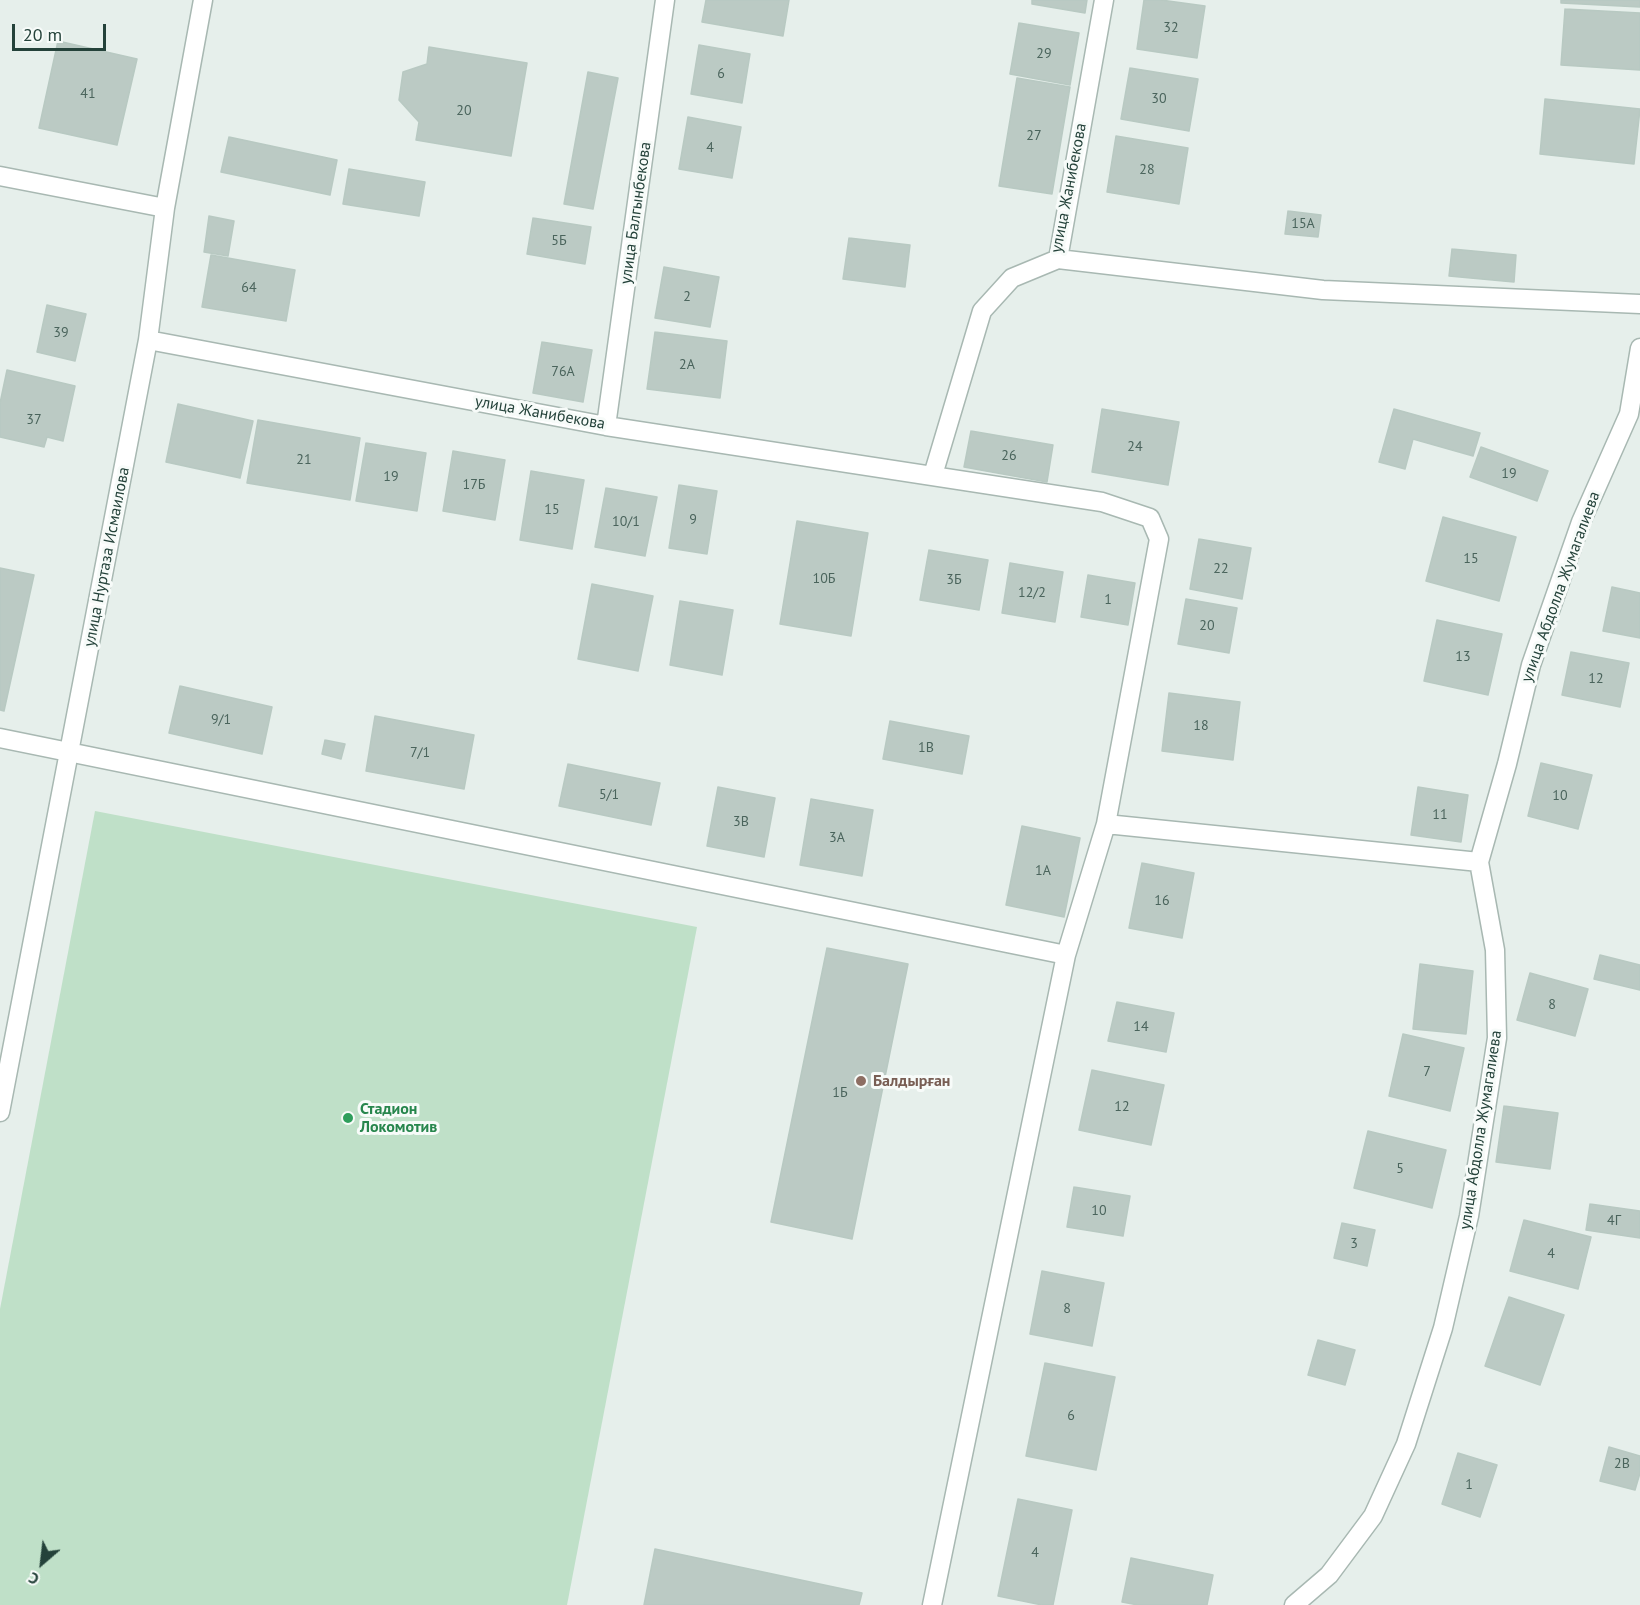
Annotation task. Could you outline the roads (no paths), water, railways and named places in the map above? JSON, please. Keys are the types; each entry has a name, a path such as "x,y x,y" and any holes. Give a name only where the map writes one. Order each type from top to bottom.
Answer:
{"street":[{"name":"улица Нуртаза Исмаилова","path":"0,1112 148,340 165,208 203,0"},
{"name":"улица Балгынбекова","path":"606,426 665,0"},
{"name":"улица Жанибекова","path":"933,475 982,310 1012,278 1058,259 1104,0"},
{"path":"0,176 165,208"},
{"path":"1058,259 1323,290 1640,304"},
{"name":"улица Жанибекова","path":"148,340 606,426 1102,502 1150,518 1160,539 1106,824"},
{"name":"улица Абдолла Жумагалиева","path":"1293,1605 1329,1575 1373,1516 1406,1444 1443,1328 1469,1216 1497,1038 1495,950 1479,862 1507,764 1531,664 1581,522 1629,414 1640,348"},
{"path":"0,738 1066,955"},
{"path":"932,1605 1066,955 1106,824 1479,862"}],"place":[{"name":"Балдырған","path":"861,1081"},
{"name":"Стадион Локомотив","path":"348,1118"}]}
